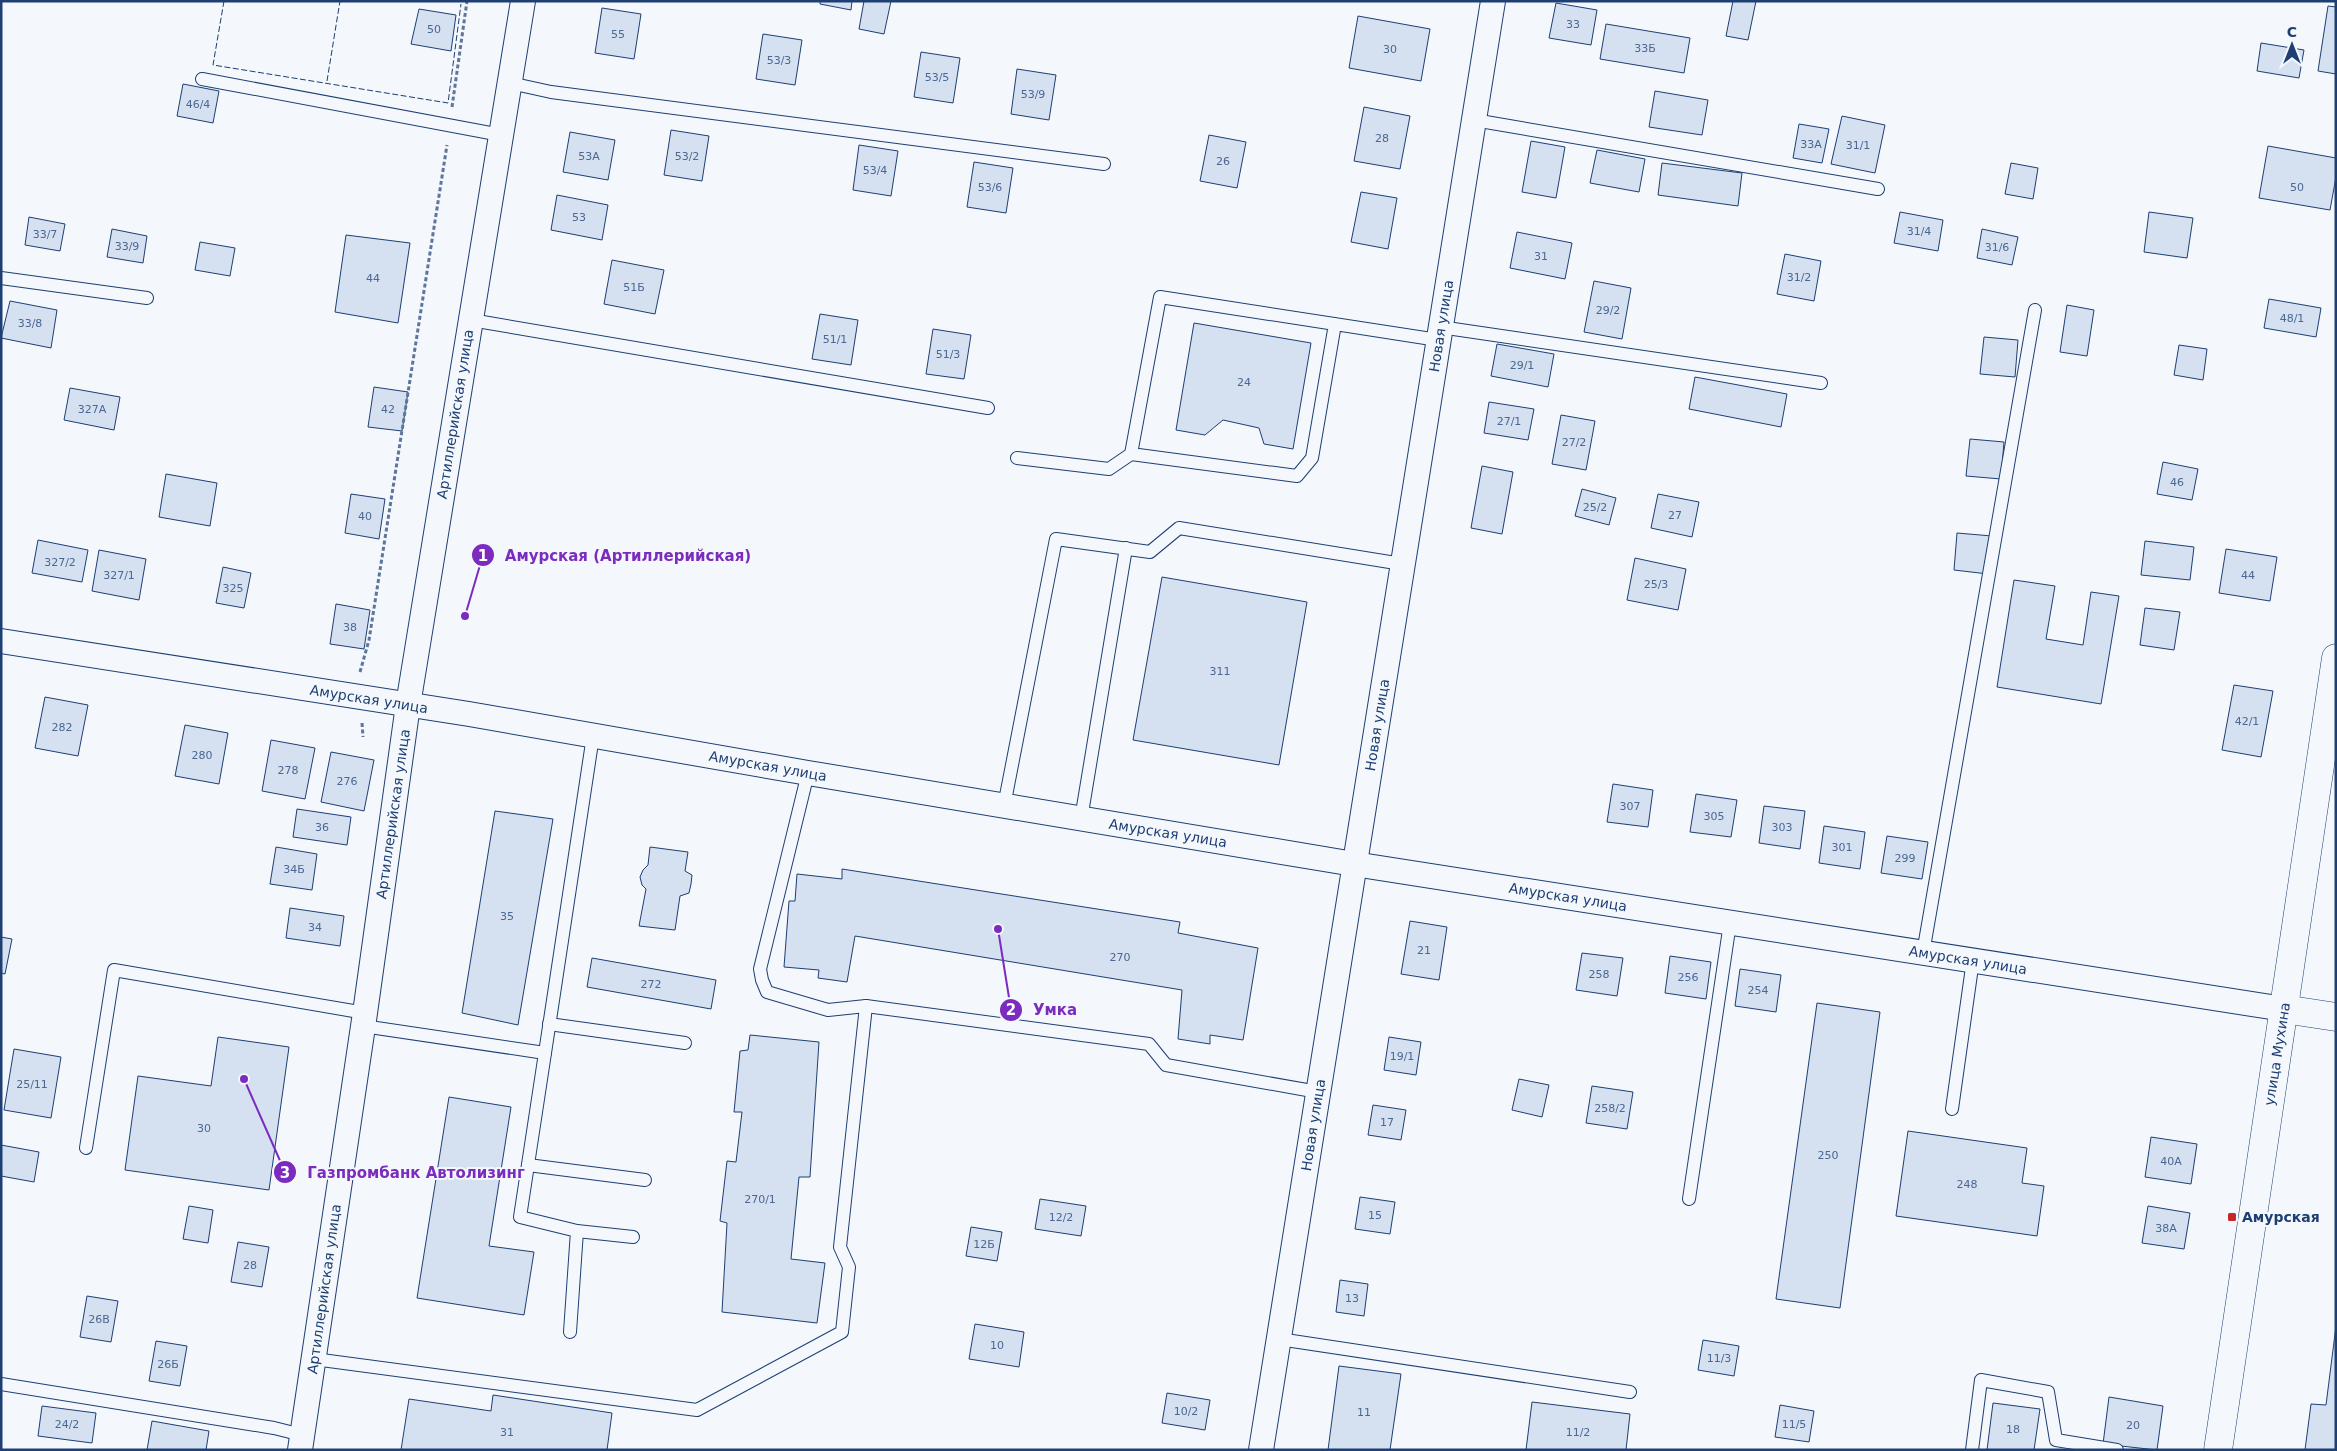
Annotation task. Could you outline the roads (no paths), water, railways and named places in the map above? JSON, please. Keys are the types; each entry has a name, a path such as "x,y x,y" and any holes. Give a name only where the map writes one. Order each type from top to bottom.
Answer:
{"main road":[{"name":"улица Мухина","path":"2218,1450 2336,658"},
{"name":"Амурская улица","path":"2284,1009 2336,1017"}],"street":[{"name":"Артиллерийская улица","path":"301,1442 364,1019 408,705 523,1"},
{"name":"Новая улица","path":"1261,1450 1492,1"},
{"name":"Амурская улица","path":"1,641 408,705 1354,864 2284,1009"}],"lane":[{"path":"202,79 501,135"},
{"path":"510,83 551,92 1104,164"},
{"path":"1474,120 1878,189"},
{"path":"1,278 147,298"},
{"path":"1131,454 1160,296 1335,324 1439,334 1821,384"},
{"path":"1923,953 2035,310"},
{"path":"471,320 988,408"},
{"path":"1017,458 1109,469 1131,454 1298,476 1312,458 1335,324"},
{"path":"1004,806 1056,539 1150,552 1179,528 1402,564"},
{"path":"1082,819 1126,548"},
{"path":"593,736 520,1217 577,1231 633,1237"},
{"path":"808,773 760,969 767,992 828,1010 866,1006 1149,1044 1166,1065 1318,1092"},
{"path":"1689,1199 1730,923"},
{"path":"1952,1109 1973,960"},
{"path":"86,1148 114,970 545,1054"},
{"path":"314,1359 697,1410 842,1332 849,1267 840,1248 866,1006"},
{"path":"549,1024 685,1043"},
{"path":"528,1165 645,1180"},
{"path":"570,1332 577,1231"},
{"path":"1278,1339 1630,1392"},
{"path":"1972,1450 1981,1380 2048,1392 2056,1440 2117,1450"},
{"path":"1,1384 274,1428 301,1442"}],"place":[{"name":"Амурская (Артиллерийская)","path":"465,616"},
{"name":"Умка","path":"998,929"},
{"name":"Газпромбанк Автолизинг","path":"244,1079"},
{"name":"Амурская","path":"2232,1217"}]}
